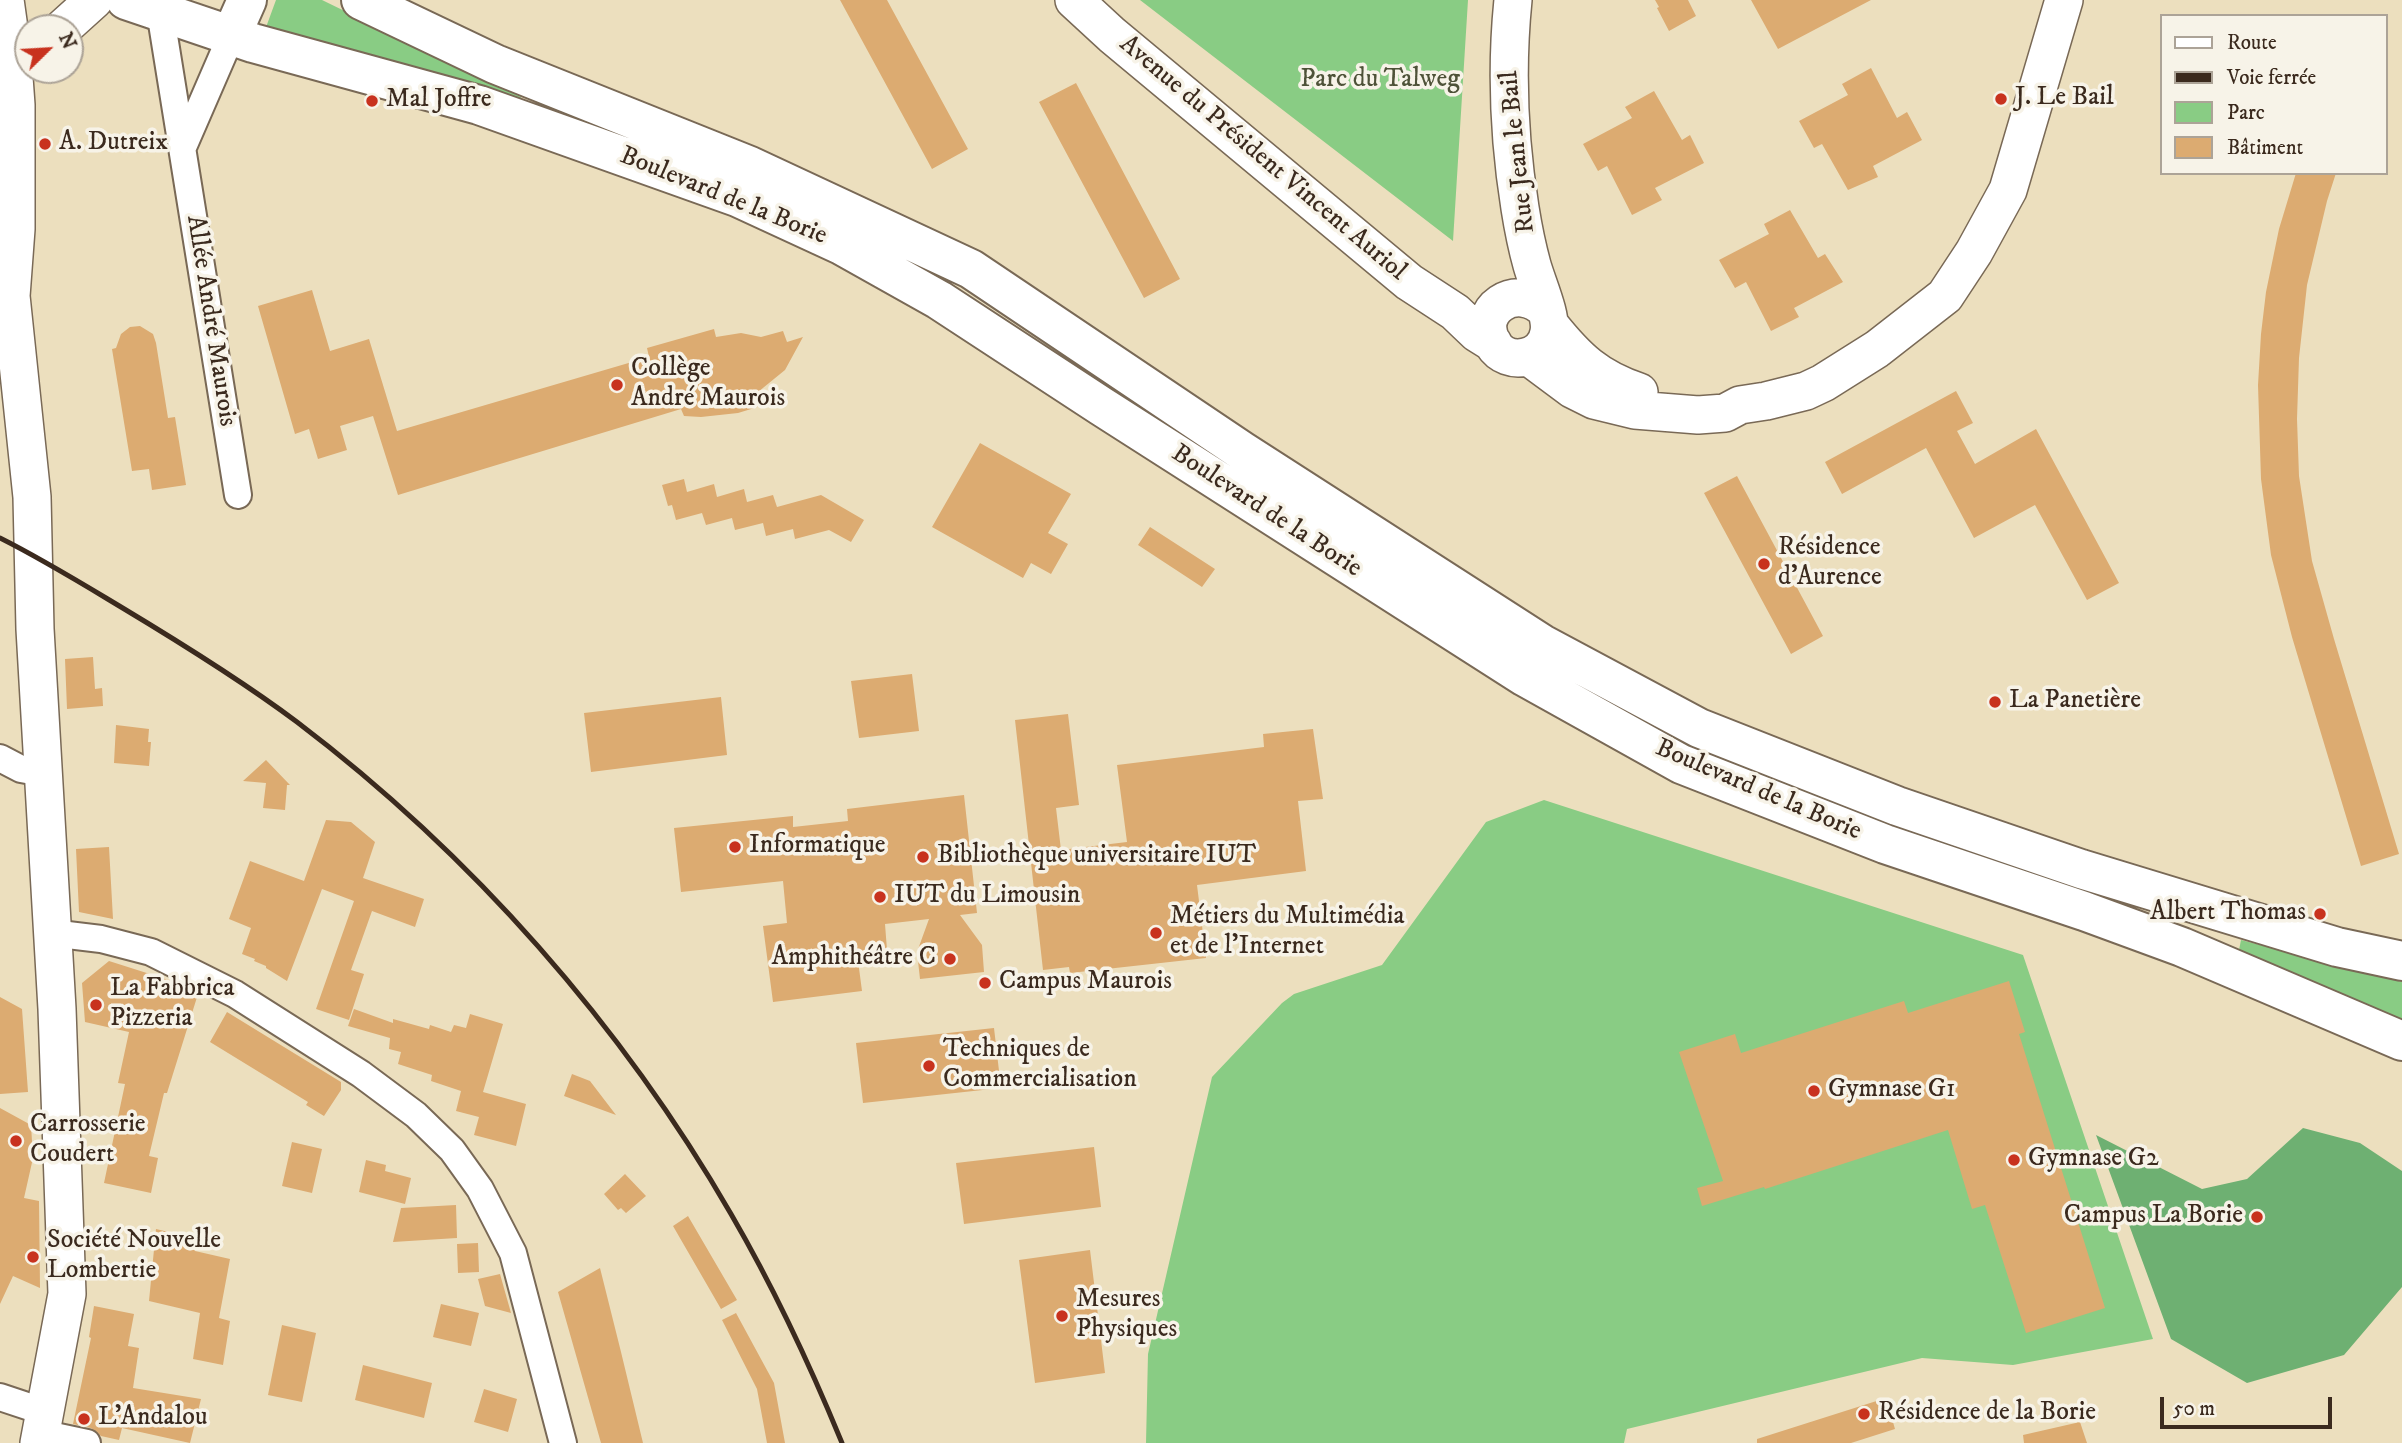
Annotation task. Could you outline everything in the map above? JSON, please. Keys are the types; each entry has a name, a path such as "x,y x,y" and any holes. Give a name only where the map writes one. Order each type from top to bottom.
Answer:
{"main road":[{"path":"232,34 247,0"},
{"name":"Boulevard de la Borie","path":"361,0 495,64 750,166 971,269 1242,451 1542,644 1699,728 1898,806 2081,869 2337,947 2402,961"},
{"name":"Boulevard de la Borie","path":"149,4 253,43 479,105 737,197 841,245 940,300 1525,677 1681,764 1885,844 2182,947 2402,1041"}],"street":[{"path":"5,0 14,37"},
{"path":"78,14 94,0"},
{"name":"Avenue du Président Vincent Auriol","path":"1074,0 1112,35 1400,275 1455,312 1500,316"},
{"name":"Rue Jean le Bail","path":"1513,0 1508,85 1520,206 1531,261 1548,318"},
{"path":"1529,357 1572,389 1594,400 1624,408 1698,415 1725,413 1740,405 1780,398 1823,383 1877,349 1945,296 1974,252 2008,190 2064,0"},
{"name":"Allée André Maurois","path":"149,4 183,147 238,495"},
{"path":"183,147 232,34"},
{"path":"20,84 10,380 32,496 35,629 57,1009 67,1294 41,1429"},
{"path":"0,245 11,296"},
{"name":"Rue Jean le Bail","path":"1500,316 1531,261"},
{"path":"1548,318 1549,335 1538,352 1517,359 1506,356 1500,316 1522,297 1532,299 1548,318 1586,366 1608,380 1659,396 1682,400 1723,400 1740,405"},
{"path":"0,758 21,769 43,773"},
{"path":"51,933 101,939 151,952 235,994 361,1074 416,1115 452,1150 480,1189 513,1254 563,1443"},
{"path":"0,1398 41,1429 87,1443"}],"green space":[{"path":"276,0 322,0 521,97 519,103 265,30"},
{"name":"Parc du Talweg","path":"1140,0 1468,0 1453,241"},
{"path":"1544,800 2023,955 2153,1339 2013,1365 1922,1358 1627,1429 1624,1443 1146,1443 1148,1354 1212,1077 1282,1003 1294,994 1382,965 1486,822"},
{"path":"2241,940 2402,982 2402,1023 2239,950"},
{"path":"2303,1128 2360,1143 2402,1171 2402,1287 2344,1355 2247,1383 2171,1339 2096,1135 2202,1189 2247,1179"}],"building":[{"path":"840,0 887,0 968,149 932,169"},
{"path":"1655,0 1688,0 1696,16 1669,31"},
{"path":"1751,0 1871,0 1778,49"},
{"path":"1871,68 1897,118 1907,112 1922,140 1873,166 1878,177 1848,190 1822,144 1814,148 1799,121 1848,95 1842,84"},
{"path":"1076,83 1180,279 1144,298 1039,102"},
{"path":"1654,91 1682,140 1690,135 1704,163 1655,188 1662,200 1632,215 1607,166 1598,171 1583,144 1632,118 1625,107"},
{"path":"2295,175 2335,175 2307,285 2299,358 2299,476 2312,561 2399,854 2361,866 2292,637 2271,555 2261,479 2258,385 2261,334 2266,292 2279,229"},
{"path":"1790,210 1818,258 1825,254 1843,282 1794,308 1799,317 1771,331 1746,282 1735,288 1719,260 1769,234 1764,224"},
{"path":"312,290 330,351 369,339 397,431 649,357 647,348 714,329 716,337 741,333 761,337 783,331 787,342 803,337 785,370 758,392 761,406 738,413 701,417 684,416 681,409 398,495 373,416 340,426 347,450 318,459 309,429 295,434 258,306"},
{"path":"140,326 153,334 156,343 168,418 175,417 186,485 152,490 149,469 132,471 112,349 116,348 121,334 130,327"},
{"path":"1956,391 1973,423 1957,431 1975,464 2036,429 2119,583 2087,600 2035,505 1974,538 1926,448 1842,494 1825,462"},
{"path":"980,443 1071,494 1048,533 1068,544 1051,574 1031,563 1023,578 932,527"},
{"name":"Résidence d'Aurence","path":"1737,476 1823,636 1791,654 1704,493"},
{"path":"684,479 687,492 714,484 717,497 744,489 747,502 773,495 777,507 821,495 864,520 851,542 829,530 795,539 793,529 766,536 763,523 735,530 732,518 706,525 702,513 676,520 672,505 668,506 662,485"},
{"path":"1150,527 1215,569 1202,587 1138,545"},
{"path":"93,657 95,689 102,688 103,706 67,709 65,659"},
{"path":"912,674 919,731 859,738 851,681"},
{"path":"721,697 727,755 591,772 584,713"},
{"path":"1068,714 1079,805 1056,808 1061,850 1127,842 1117,765 1264,747 1263,734 1313,729 1323,799 1298,801 1306,871 1197,885 1206,958 1070,973 1069,967 1043,970 1015,720"},
{"path":"116,725 149,729 149,766 114,763"},
{"path":"266,760 290,785 287,785 285,810 263,808 266,783 243,781"},
{"name":"IUT du Limousin","path":"964,795 977,913 960,915 982,945 984,972 920,979 917,952 929,919 885,924 887,950 857,953 862,991 773,1002 763,926 787,923 783,881 681,892 674,828 793,816 793,827 848,821 847,809"},
{"path":"326,820 351,822 375,842 363,878 424,899 415,927 372,911 351,970 364,974 349,1020 316,1009 354,901 322,889 287,981 254,961 255,959 242,954 251,928 229,919 250,861 304,881"},
{"path":"109,847 113,919 79,912 76,849"},
{"path":"109,961 175,982 198,994 167,1093 164,1093 149,1156 158,1158 151,1193 104,1183 125,1084 118,1083 129,1032 85,1022 82,983"},
{"path":"2009,981 2025,1032 2019,1034 2105,1308 2026,1333 1985,1205 1972,1209 1948,1130 1765,1189 1764,1187 1702,1206 1697,1188 1723,1181 1679,1052 1735,1034 1741,1053 1904,1001 1908,1013"},
{"path":"0,997 22,1009 28,1092 0,1094"},
{"path":"354,1009 393,1023 393,1019 429,1029 430,1025 451,1032 454,1025 466,1028 470,1014 503,1024 483,1092 526,1104 516,1146 474,1135 479,1117 456,1111 461,1091 431,1081 432,1075 398,1064 401,1052 389,1049 390,1038 348,1026"},
{"path":"227,1012 341,1082 341,1090 324,1116 306,1105 308,1102 210,1042"},
{"name":"Techniques de Commercialisation","path":"994,1028 1001,1088 863,1103 856,1043"},
{"path":"572,1074 590,1081 616,1115 564,1096"},
{"path":"0,1108 31,1125 33,1158 24,1198 39,1201 40,1288 13,1276 0,1304"},
{"path":"292,1142 322,1149 312,1193 282,1186"},
{"path":"1094,1147 1101,1207 964,1224 956,1163"},
{"path":"366,1160 386,1165 385,1171 411,1178 405,1204 359,1192"},
{"path":"625,1174 646,1196 626,1213 621,1208 618,1210 604,1194"},
{"path":"456,1205 457,1238 393,1242 401,1208"},
{"path":"688,1216 737,1300 721,1309 673,1226"},
{"path":"156,1229 197,1239 195,1251 230,1259 219,1318 230,1321 223,1365 193,1359 200,1313 149,1301"},
{"path":"478,1243 479,1272 458,1273 457,1244"},
{"path":"1090,1250 1105,1373 1035,1383 1019,1260"},
{"path":"600,1268 643,1443 601,1443 558,1292"},
{"path":"500,1274 511,1313 485,1306 478,1279"},
{"path":"441,1304 479,1313 471,1346 433,1337"},
{"path":"94,1306 134,1314 128,1346 139,1348 133,1388 201,1399 190,1443 122,1428 119,1440 101,1436 91,1428 73,1424 91,1338"},
{"path":"736,1313 774,1383 785,1443 767,1443 757,1389 722,1320"},
{"path":"282,1325 316,1333 302,1402 268,1395"},
{"path":"363,1365 432,1383 424,1418 355,1400"},
{"path":"484,1389 517,1399 508,1432 474,1422"},
{"name":"Résidence de la Borie","path":"1886,1398 1895,1429 1851,1443 1757,1443 1757,1439"},
{"name":"Résidence de la Borie","path":"2080,1422 2087,1443 2024,1443 2023,1435"}],"railway":[{"path":"0,538 166,634 276,706 361,773 423,828 482,886 592,1010 642,1076 688,1144 731,1214 777,1298 842,1443"}],"place":[{"name":"J. Le Bail","path":"2001,99"},
{"name":"Mal Joffre","path":"372,101"},
{"name":"A. Dutreix","path":"45,144"},
{"name":"Collège André Maurois","path":"617,385"},
{"name":"Résidence d'Aurence","path":"1764,564"},
{"name":"La Panetière","path":"1995,702"},
{"name":"Informatique","path":"735,847"},
{"name":"Bibliothèque universitaire IUT","path":"923,857"},
{"name":"IUT du Limousin","path":"880,897"},
{"name":"Albert Thomas","path":"2320,914"},
{"name":"Métiers du Multimédia et de l'Internet","path":"1156,933"},
{"name":"Amphithéâtre C","path":"950,959"},
{"name":"Campus Maurois","path":"985,983"},
{"name":"La Fabbrica Pizzeria","path":"96,1005"},
{"name":"Techniques de Commercialisation","path":"929,1066"},
{"name":"Gymnase G1","path":"1814,1091"},
{"name":"Carrosserie Coudert","path":"16,1141"},
{"name":"Gymnase G2","path":"2014,1160"},
{"name":"Campus La Borie","path":"2257,1217"},
{"name":"Société Nouvelle Lombertie","path":"33,1257"},
{"name":"Mesures Physiques","path":"1062,1316"},
{"name":"Résidence de la Borie","path":"1864,1414"},
{"name":"L'Andalou","path":"84,1419"}]}
